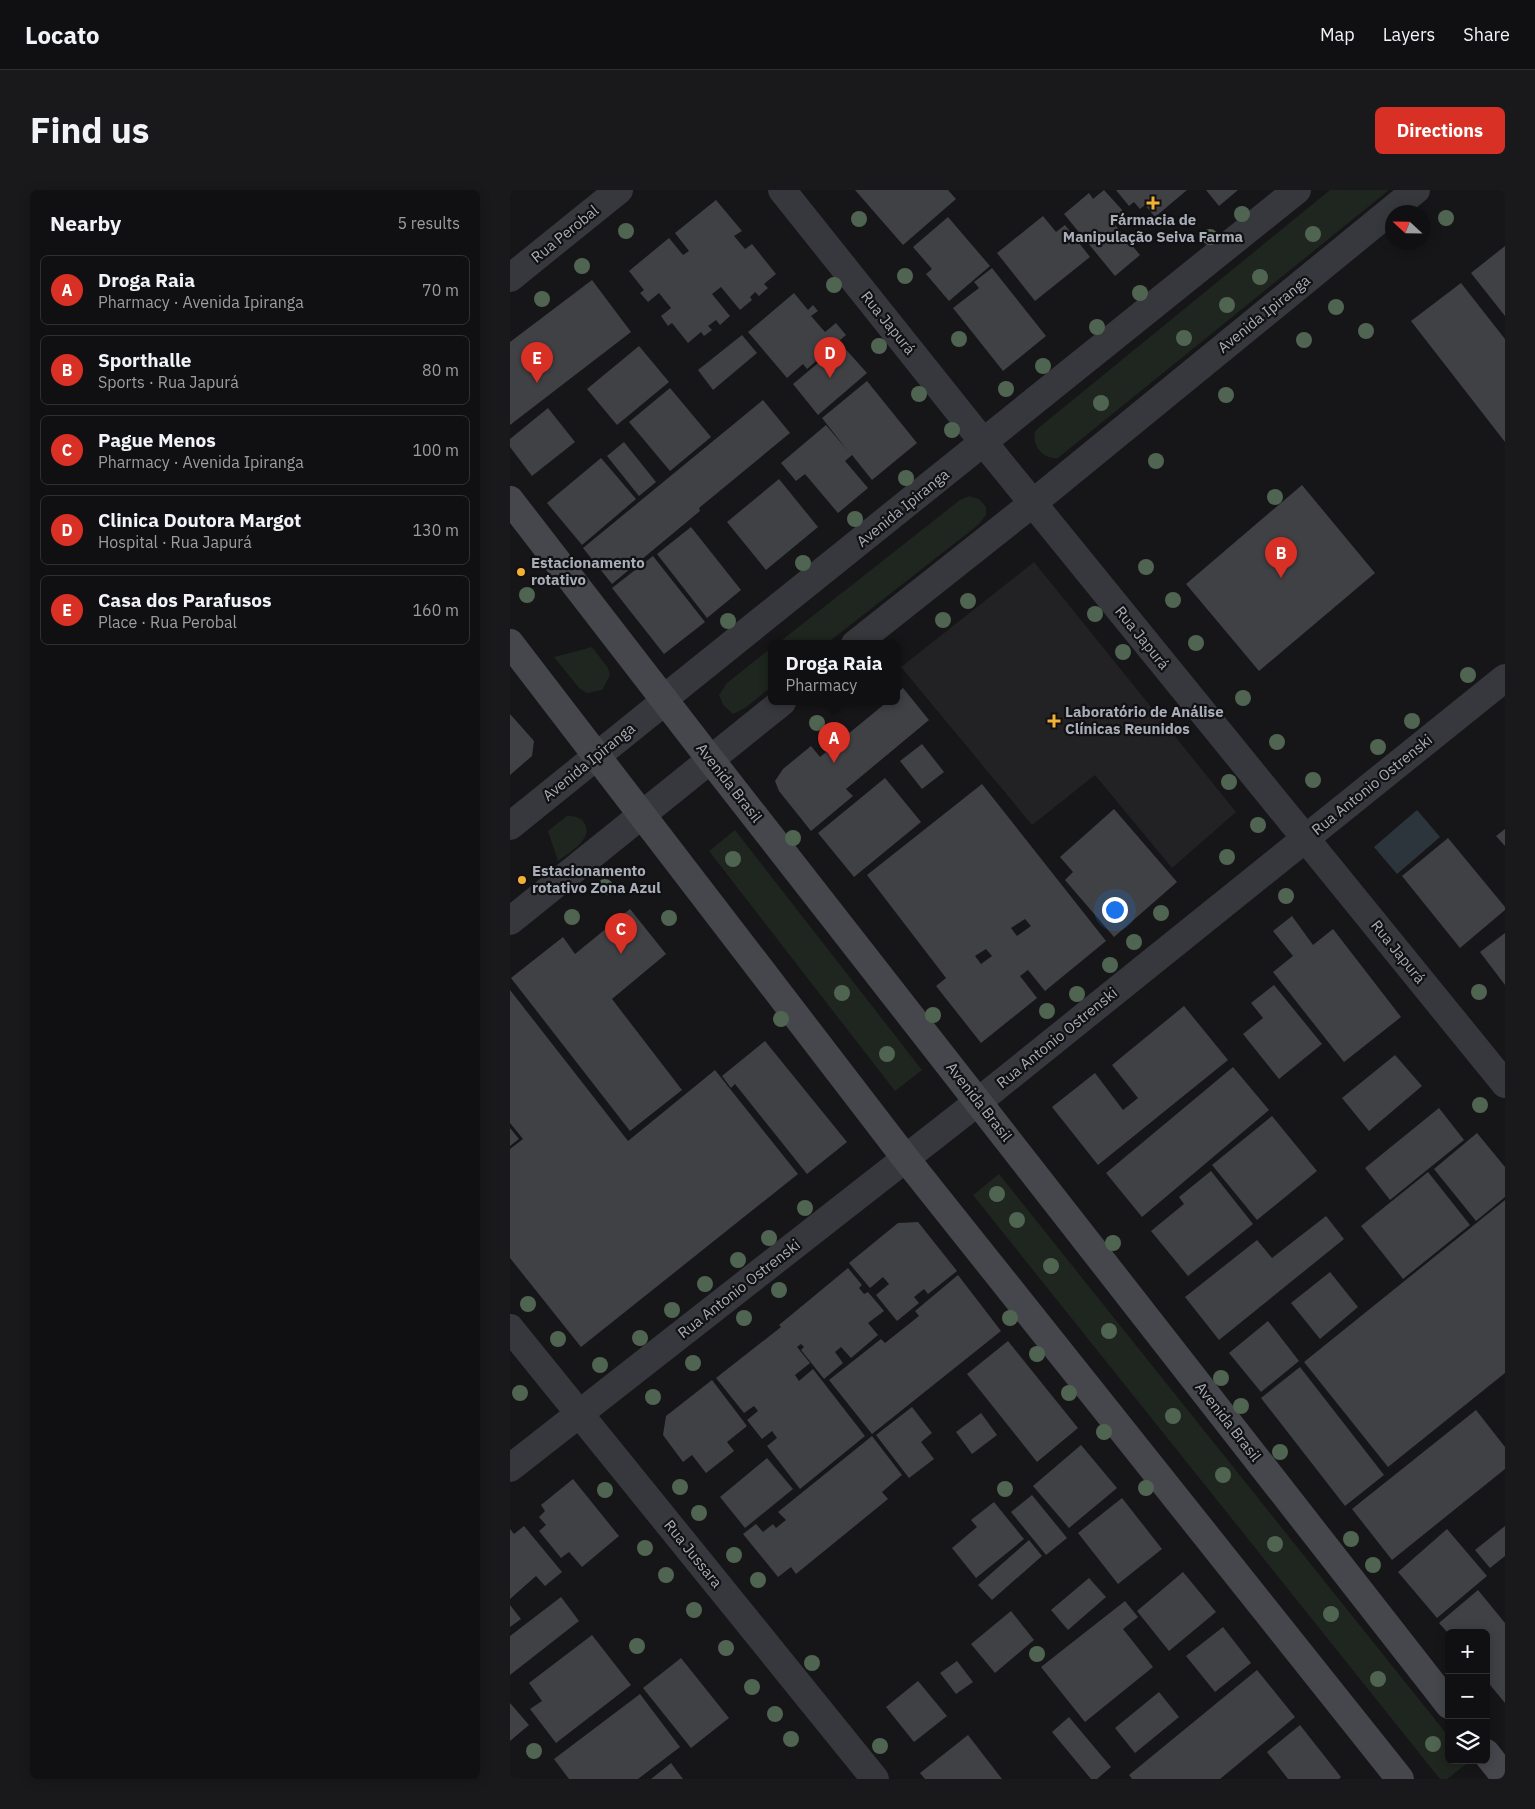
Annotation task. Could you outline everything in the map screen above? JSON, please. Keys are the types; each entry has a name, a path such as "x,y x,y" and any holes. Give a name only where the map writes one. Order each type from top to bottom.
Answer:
{"main road":[{"name":"Avenida Brasil","path":"510,500 1445,1700"},
{"path":"510,643 906,1159 1400,1779"},
{"path":"1490,1758 1505,1777"}],"street":[{"name":"Rua Perobal","path":"510,278 619,190"},
{"name":"Rua Japurá","path":"782,190 984,443 1505,1084"},
{"name":"Avenida Ipiranga","path":"510,826 665,700 671,693 1297,190"},
{"name":"Avenida Ipiranga","path":"859,640 1033,503 1416,190"},
{"name":"Rua Antonio Ostrenski","path":"510,1468 906,1159 1505,678"},
{"path":"510,922 641,814 778,705"},
{"name":"Rua Jussara","path":"510,1328 875,1779"}],"shaded area":[{"path":"1330,190 1389,190 1058,458 1047,456 1039,450 1035,441 1036,430"},
{"path":"969,496 979,499 986,507 986,515 978,525 831,640 782,640 960,500"},
{"name":"Laboratório de Análise Clínicas Reunidos","path":"1034,562 1236,812 1172,868 1095,775 1032,825 901,667"},
{"path":"592,647 608,668 610,675 602,690 587,693 580,689 554,657"},
{"path":"768,650 768,689 745,708 733,714 723,705 719,695 727,683"},
{"path":"1417,810 1440,837 1397,874 1374,847"},
{"path":"567,816 582,820 587,830 586,835 579,845 558,861 548,831"},
{"path":"735,830 922,1070 895,1091 709,851"},
{"path":"999,1174 1445,1732 1445,1764 1466,1764 1447,1779 1440,1779 973,1195"}],"building":[{"path":"855,190 948,190 956,199 903,245"},
{"path":"1104,190 1123,211 1111,220 1140,255 1115,276 1064,214 1089,193 1093,199"},
{"name":"Fármacia de Manipulação Seiva Farma","path":"1116,190 1187,190 1155,217 1145,205 1140,209 1134,202 1129,206"},
{"path":"1206,190 1238,190 1219,206"},
{"path":"716,200 742,231 734,236 745,249 752,244 776,274 764,284 768,288 759,296 755,292 750,297 752,300 740,310 721,287 712,294 730,316 720,325 716,320 708,326 712,330 704,336 701,332 688,343 672,323 668,326 661,316 671,308 659,293 648,302 640,293 644,290 629,271 669,238 683,255 689,251 675,233"},
{"path":"1043,216 1056,232 1065,225 1090,257 1035,301 997,253"},
{"path":"948,217 990,266 949,301 926,274 932,269 913,247"},
{"path":"1505,246 1505,316 1471,273"},
{"path":"992,268 1046,336 1003,371 953,308 979,288 974,282"},
{"path":"592,280 631,332 510,425 510,342"},
{"path":"1461,283 1505,339 1505,442 1411,321"},
{"path":"794,293 808,310 813,305 818,311 811,316 825,332 836,323 846,335 807,369 803,364 787,378 748,332"},
{"path":"742,335 757,353 713,390 698,370"},
{"path":"841,344 867,373 818,415 793,384"},
{"path":"639,346 669,382 617,425 587,389"},
{"path":"867,381 917,443 872,480 852,455 845,461 868,488 838,513 805,474 796,481 781,463 826,425 848,451 822,418"},
{"path":"670,388 711,437 670,471 629,422"},
{"path":"763,400 790,433 699,508 700,511 612,584 583,548"},
{"path":"548,408 575,442 532,476 510,447 510,439"},
{"path":"624,442 656,482 639,496 607,456"},
{"path":"601,458 636,499 582,545 547,503"},
{"path":"779,479 818,527 766,570 727,522"},
{"path":"1302,485 1375,573 1259,671 1186,584"},
{"path":"691,527 741,590 707,618 657,554"},
{"path":"653,556 705,622 664,654 612,588"},
{"path":"903,688 929,720 846,789 853,796 811,831 779,791 775,781 783,769 811,746 820,757 883,705 900,705 900,691"},
{"path":"510,714 534,741 532,756 510,775"},
{"path":"922,744 944,772 922,789 900,761"},
{"path":"885,778 921,822 854,877 818,833"},
{"path":"982,784 1106,941 1045,991 1028,970 1020,976 1037,998 981,1043 936,986 946,978 867,875","holes":["1025,919 1031,926 1017,936 1011,928","986,949 992,956 981,964 975,956"]},
{"path":"1114,809 1177,882 1114,937 1065,880 1073,872 1060,857"},
{"path":"1505,829 1505,846 1496,836"},
{"path":"1448,838 1505,907 1505,910 1460,948 1402,876"},
{"path":"630,909 666,954 612,999 682,1090 630,1131 511,978 563,937 575,954"},
{"path":"1292,916 1313,945 1333,929 1401,1017 1344,1062 1273,972 1293,956 1273,931"},
{"path":"1505,933 1505,985 1480,952"},
{"path":"1274,985 1322,1044 1279,1079 1243,1034 1263,1018 1251,1003"},
{"path":"510,990 628,1141 715,1070 798,1174 581,1347 510,1258 510,1149 523,1139 510,1123"},
{"path":"1184,1006 1228,1060 1098,1165 1052,1107 1095,1073 1123,1110 1138,1098 1112,1065"},
{"path":"765,1041 847,1142 807,1174 735,1084 731,1088 722,1076"},
{"path":"1395,1055 1422,1086 1369,1131 1342,1098"},
{"path":"1233,1067 1269,1110 1142,1217 1106,1173"},
{"path":"1439,1108 1464,1140 1390,1200 1365,1168"},
{"path":"1272,1116 1317,1171 1257,1220 1212,1165"},
{"path":"510,1128 519,1139 510,1146"},
{"path":"1477,1133 1505,1167 1505,1197 1476,1221 1434,1169"},
{"path":"1211,1171 1253,1224 1188,1276 1151,1231 1184,1204 1179,1197"},
{"path":"1428,1172 1470,1225 1403,1279 1361,1226"},
{"path":"1505,1200 1505,1373 1388,1467 1304,1362"},
{"path":"1326,1216 1344,1239 1219,1340 1185,1297 1257,1240 1272,1258"},
{"path":"918,1222 957,1271 928,1294 924,1289 914,1297 919,1303 897,1321 876,1295 889,1284 883,1277 870,1288 849,1263 898,1223"},
{"path":"848,1268 862,1285 859,1288 864,1294 868,1292 884,1311 868,1323 878,1335 851,1358 841,1347 835,1352 843,1363 824,1379 801,1350 804,1347 801,1344 797,1347 810,1363 795,1375 799,1381 813,1369 865,1436 800,1489 767,1446 777,1438 772,1431 762,1439 747,1420 758,1411 754,1406 744,1413 716,1378 781,1327 779,1325"},
{"path":"1330,1272 1358,1307 1320,1339 1291,1303"},
{"path":"958,1275 1001,1331 872,1434 829,1380 881,1339 885,1343 919,1316 915,1311"},
{"path":"1268,1321 1299,1361 1261,1392 1229,1353"},
{"path":"1008,1341 1078,1428 1037,1462 967,1374"},
{"path":"1300,1367 1384,1475 1345,1506 1261,1398"},
{"path":"712,1380 747,1426 727,1442 734,1451 706,1473 692,1455 683,1462 663,1435 666,1416"},
{"path":"912,1407 932,1433 921,1442 934,1459 909,1478 876,1435"},
{"path":"1476,1410 1505,1447 1505,1469 1392,1560 1352,1509"},
{"path":"981,1413 997,1435 972,1454 956,1432"},
{"path":"872,1436 902,1475 882,1492 888,1499 796,1574 791,1567 778,1577 743,1534 756,1524 763,1532 773,1524 776,1528 786,1520 778,1512"},
{"path":"1081,1445 1117,1488 1069,1528 1033,1486"},
{"path":"767,1458 793,1489 745,1528 720,1497"},
{"path":"573,1479 619,1536 582,1567 569,1552 561,1558 539,1531 546,1525 539,1517 545,1511 541,1505"},
{"path":"1032,1495 1067,1538 1046,1555 1011,1512"},
{"path":"1122,1498 1162,1549 1118,1584 1078,1533"},
{"path":"994,1502 1024,1539 976,1578 952,1548 977,1527 971,1520"},
{"path":"524,1526 562,1572 545,1586 536,1576 510,1599 510,1529 514,1534"},
{"path":"1505,1526 1505,1556 1490,1568 1475,1550"},
{"path":"1447,1529 1487,1576 1437,1618 1398,1572"},
{"path":"1029,1540 1042,1556 992,1600 978,1585"},
{"path":"1183,1572 1216,1612 1169,1651 1137,1611"},
{"path":"1089,1578 1106,1597 1068,1630 1051,1610"},
{"path":"1478,1590 1505,1623 1505,1703 1490,1685 1490,1629 1445,1630 1439,1623"},
{"path":"561,1597 579,1621 510,1675 510,1636"},
{"path":"1125,1601 1138,1617 1123,1629 1153,1667 1085,1722 1041,1667"},
{"path":"510,1605 521,1619 510,1627"},
{"path":"1011,1611 1034,1640 995,1673 971,1644"},
{"path":"1223,1627 1251,1663 1215,1692 1186,1656"},
{"path":"592,1635 631,1685 556,1743 530,1709 542,1701 529,1683"},
{"path":"681,1658 729,1718 691,1748 643,1688"},
{"path":"957,1661 973,1682 956,1694 940,1673"},
{"path":"1257,1670 1295,1717 1220,1779 1132,1779 1129,1775"},
{"path":"918,1681 947,1716 914,1742 886,1707"},
{"path":"1159,1692 1179,1717 1135,1753 1115,1728"},
{"path":"640,1694 680,1747 638,1779 569,1779 554,1759"},
{"path":"510,1703 529,1725 510,1741"},
{"path":"1069,1717 1111,1767 1097,1779 1091,1779 1052,1732"},
{"path":"1300,1725 1341,1777 1339,1779 1288,1779 1267,1752"},
{"path":"968,1735 1002,1779 925,1779 920,1773"},
{"path":"671,1763 683,1779 651,1779"}],"place":[{"name":"Fármacia de Manipulação Seiva Farma","path":"1153,203"},
{"name":"Clinica Doutora Margot","path":"830,378"},
{"name":"Casa dos Parafusos","path":"537,383"},
{"name":"Estacionamento rotativo","path":"521,572"},
{"name":"Sporthalle","path":"1281,578"},
{"name":"Laboratório de Análise Clínicas Reunidos","path":"1054,721"},
{"name":"Droga Raia","path":"834,763"},
{"name":"Estacionamento rotativo Zona Azul","path":"522,880"},
{"name":"Pague Menos","path":"621,954"}]}
